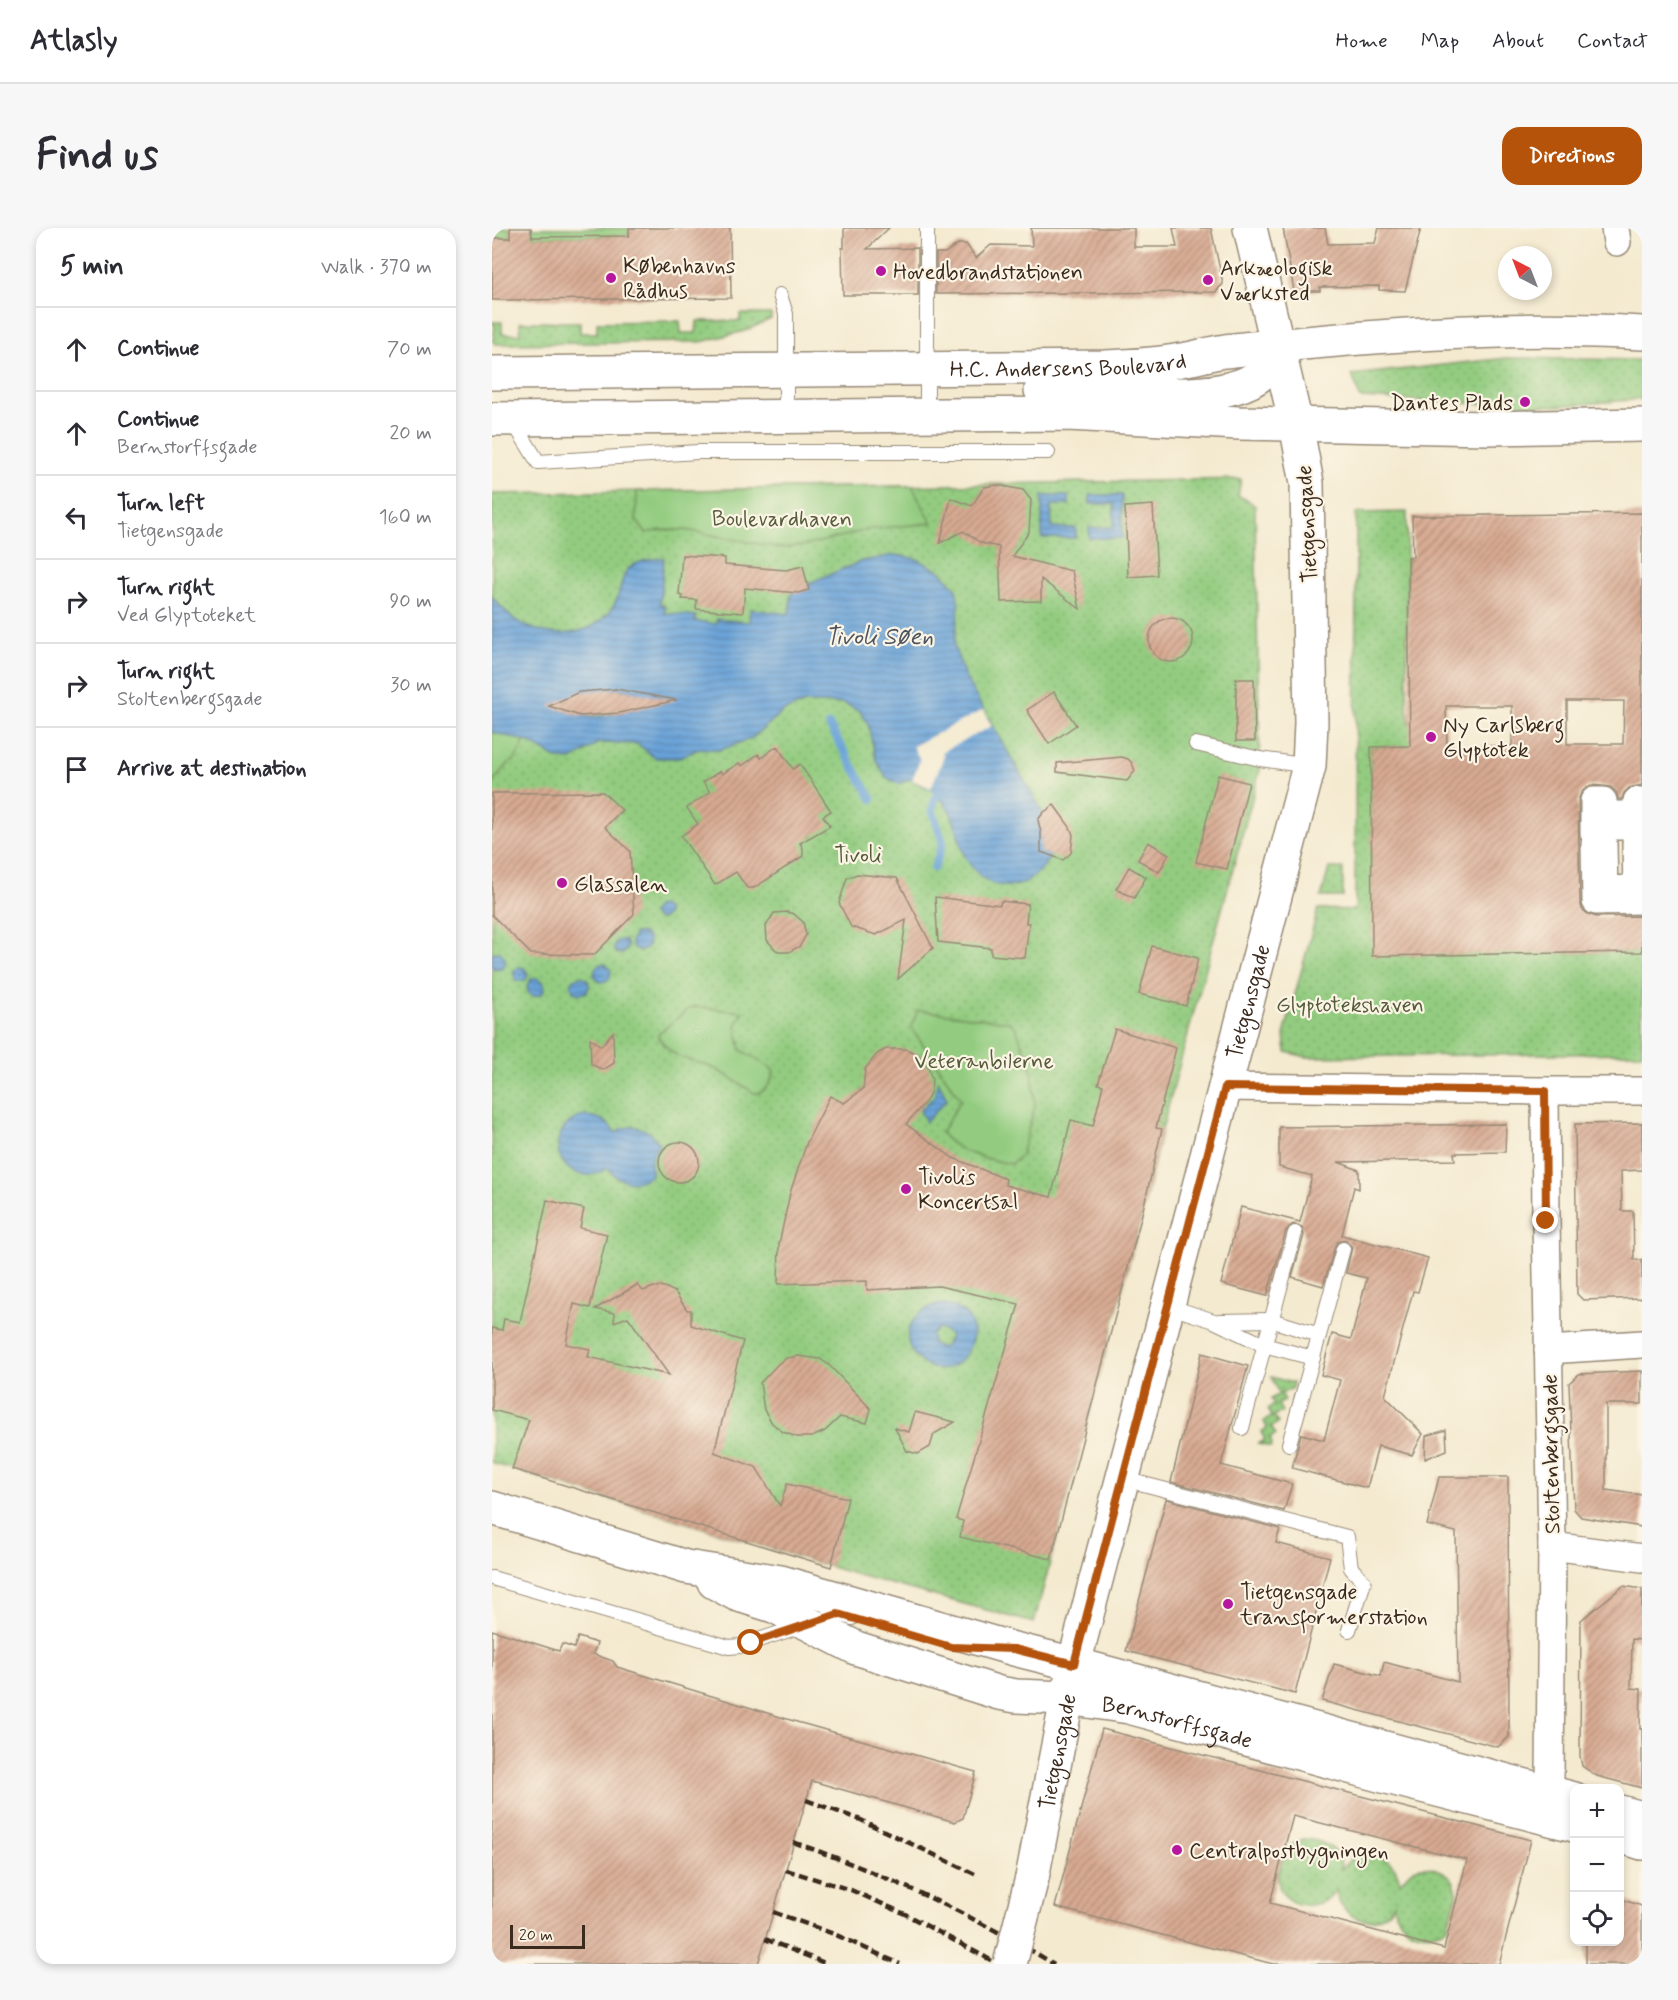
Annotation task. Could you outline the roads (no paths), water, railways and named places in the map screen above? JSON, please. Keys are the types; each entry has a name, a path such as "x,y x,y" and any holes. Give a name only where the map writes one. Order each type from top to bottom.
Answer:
{"street":[{"name":"Tietgensgade","path":"1010,1964 1032,1878 1074,1664 1309,766 1311,723 1307,483 1296,424 1250,228"},
{"name":"H.C. Andersens Boulevard","path":"926,392 1181,360 1222,351 1412,334 1505,329 1573,329 1642,333"},
{"name":"H.C. Andersens Boulevard","path":"492,373 786,372 1068,414 1296,424 1488,428 1642,425"},
{"path":"502,419 698,434 860,399 926,392"},
{"path":"1642,801 1637,801 1637,815 1602,815 1603,801 1594,801 1594,833 1603,833 1603,820 1617,820 1617,826 1624,826 1624,821 1635,821 1635,832 1642,832"},
{"path":"1642,843 1636,843 1637,889 1604,890 1603,844 1594,844 1596,901 1642,900"},
{"path":"1225,1087 1642,1091"},
{"name":"Stoltenbergsgade","path":"1545,1091 1556,1803"},
{"path":"1548,1350 1642,1344"},
{"name":"Bernstorffsgade","path":"492,1508 686,1567 781,1582 1556,1803 1570,1819"},
{"path":"1552,1546 1642,1558"},
{"name":"Bernstorffsgade","path":"686,1567 736,1594 774,1606 856,1648 999,1693 1066,1698 1129,1707 1383,1776 1556,1803"},
{"path":"1624,1813 1642,1818"},
{"path":"1624,1837 1642,1843"}],"lane":[{"path":"926,392 927,228"},
{"path":"780,295 786,314 786,416"},
{"path":"502,419 538,462 698,434 1047,452"},
{"path":"1196,744 1260,759 1309,766"},
{"path":"1242,1428 1295,1233"},
{"path":"1289,1444 1342,1249"},
{"path":"1168,1306 1214,1321 1264,1345 1313,1358"},
{"path":"1214,1321 1271,1320 1319,1335"},
{"path":"1124,1479 1347,1537 1352,1568 1364,1582 1349,1630"},
{"path":"492,1578 729,1647 740,1646 838,1614 861,1620"},
{"path":"962,1648 1014,1649"}],"water":[{"path":"1090,495 1122,495 1122,538 1089,538 1089,528 1114,527 1114,504 1090,504"},
{"path":"1042,496 1069,496 1069,505 1051,505 1052,528 1076,528 1076,538 1042,538"},
{"name":"Tivoli Søen","path":"895,555 917,559 940,571 956,588 959,606 954,646 966,679 1050,825 1052,843 1050,858 1032,877 1022,883 1001,886 991,883 973,869 963,852 952,815 945,804 932,791 910,779 898,784 886,777 876,760 868,724 860,711 843,703 805,703 784,711 752,738 720,750 701,748 678,758 655,758 638,744 598,743 572,760 558,759 529,742 492,732 492,596 509,615 522,624 546,632 572,633 595,625 605,617 613,607 624,576 630,568 644,561 664,558 660,604 665,606 665,613 696,616 695,621 716,624 717,619 749,622 750,609 789,614 792,590 862,561","holes":["616,689 636,693 656,701 620,713 593,716 569,712 560,705"]},
{"path":"661,906 667,910 667,915 660,920 652,913 656,907"},
{"path":"641,933 647,937 649,943 646,949 640,951 632,947 631,941 635,934"},
{"path":"624,940 628,946 623,954 616,953 614,949 615,943"},
{"path":"500,952 505,958 505,964 501,969 492,968 492,953"},
{"path":"606,964 611,971 606,981 600,982 594,975 596,967"},
{"path":"519,967 524,968 528,974 523,981 516,981 513,972"},
{"path":"581,976 588,980 589,986 587,992 578,994 573,991 571,985 574,979"},
{"path":"537,978 543,982 545,988 542,994 533,996 528,992 527,986 531,979"},
{"path":"938,1081 947,1099 926,1122 920,1110 934,1097"},
{"path":"582,1116 601,1120 615,1133 633,1127 650,1133 659,1144 651,1159 651,1175 634,1182 622,1180 608,1168 593,1175 579,1174 569,1168 561,1159 558,1147 560,1135 568,1124"},
{"path":"937,1304 958,1309 970,1320 973,1334 969,1348 960,1361 947,1368 933,1368 917,1358 908,1341 910,1326 928,1308","holes":["938,1329 947,1332 950,1336 946,1345 942,1348 933,1344 931,1335"]}],"waterway":[{"path":"829,725 872,799"},
{"path":"934,868 943,843 932,809 937,794"}],"railway":[{"path":"806,1800 861,1820 977,1875"},
{"path":"793,1842 894,1881 991,1928 1054,1964"},
{"path":"786,1870 851,1890 905,1914 998,1964"},
{"path":"773,1912 834,1934 900,1964"},
{"path":"765,1939 827,1964"}],"place":[{"name":"Hovedbrandstationen","path":"881,271"},
{"name":"Københavns Rådhus","path":"611,278"},
{"name":"Arkæologisk Værksted","path":"1208,280"},
{"name":"Dantes Plads","path":"1525,402"},
{"name":"Ny Carlsberg Glyptotek","path":"1431,737"},
{"name":"Glassalen","path":"562,883"},
{"name":"Tivolis Koncertsal","path":"906,1189"},
{"name":"Tietgensgade transformerstation","path":"1228,1604"},
{"name":"Centralpostbygningen","path":"1177,1850"}],"park label":[{"name":"Boulevardhaven","path":"782,518"},
{"name":"Tivoli","path":"858,854"},
{"name":"Glyptotekshaven","path":"1350,1004"},
{"name":"Veteranbilerne","path":"984,1060"}]}
